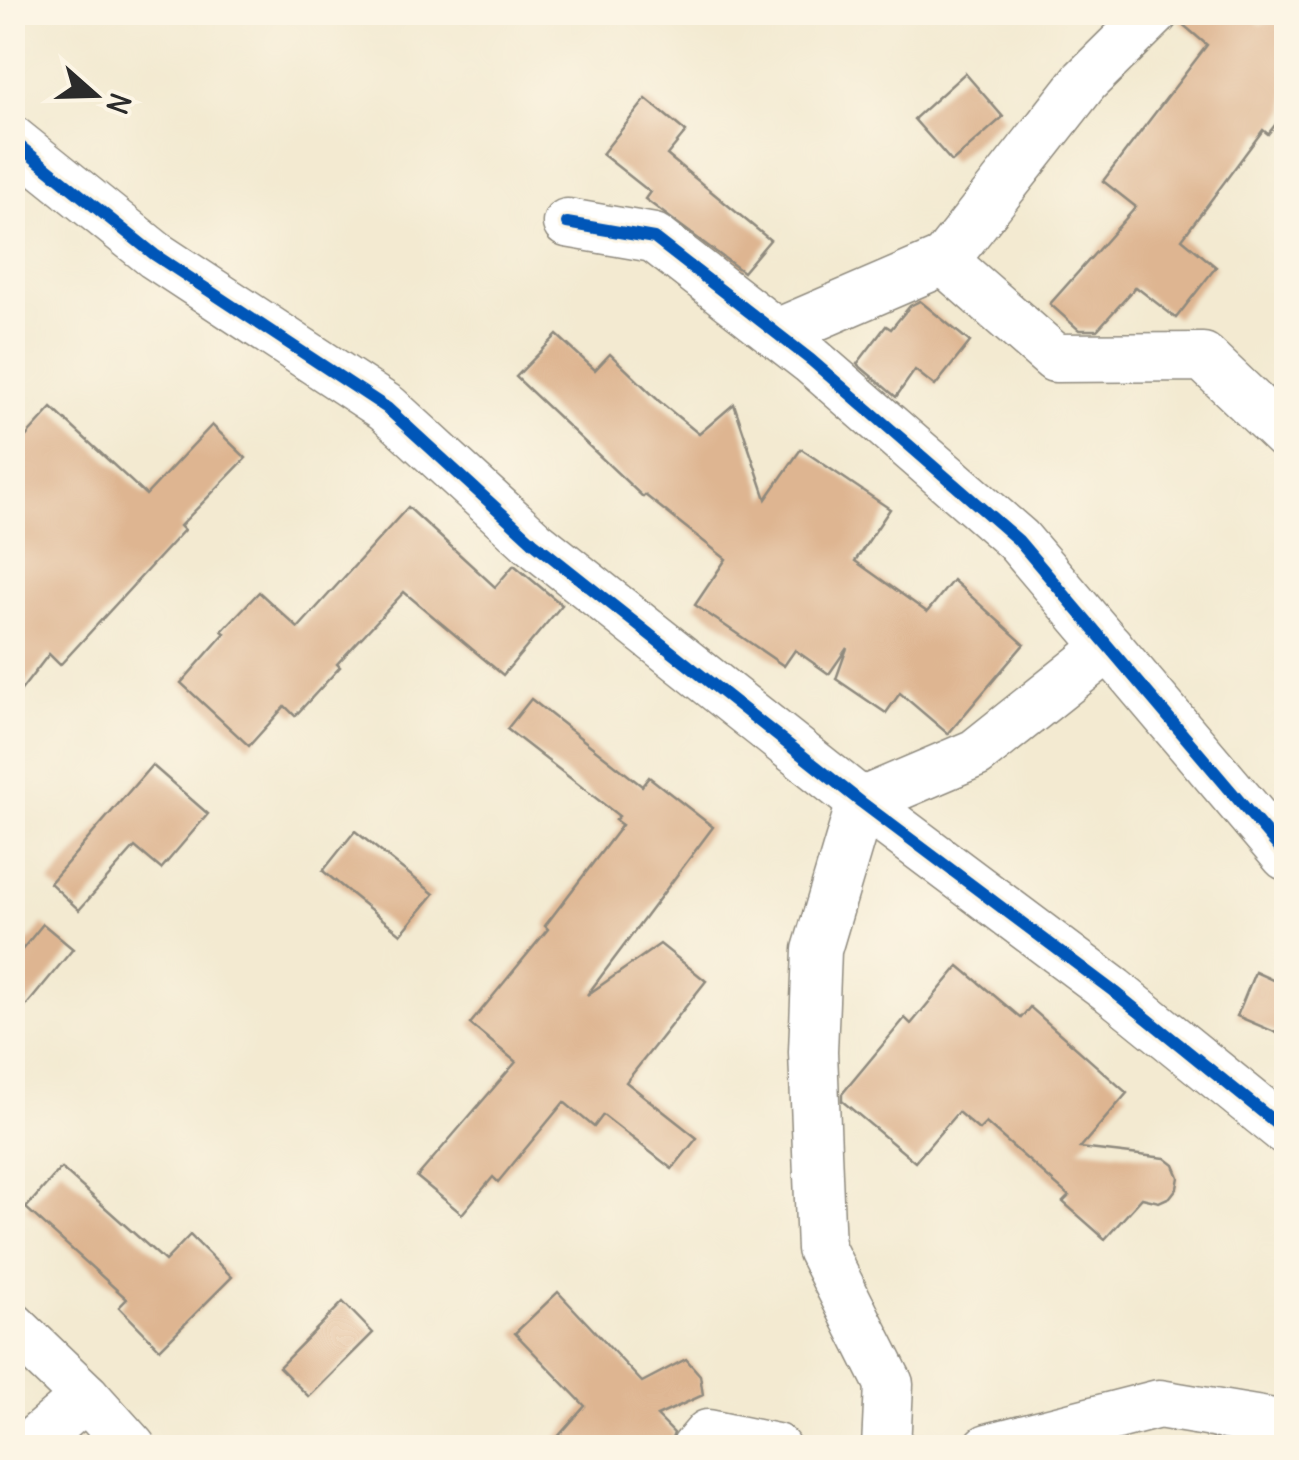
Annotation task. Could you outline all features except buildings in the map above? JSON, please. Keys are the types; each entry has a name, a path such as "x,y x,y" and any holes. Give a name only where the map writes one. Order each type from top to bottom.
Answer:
{"street":[{"path":"777,333 944,261 1086,80 1155,12"},
{"path":"12,140 155,255 388,408 533,542 861,802 1113,991 1286,1132"},
{"path":"567,223 654,238 811,360 1018,540 1286,856"},
{"path":"944,261 1055,358 1204,357 1286,436"},
{"path":"861,802 976,753 1110,647"},
{"path":"861,802 816,950 812,1052 821,1250 889,1384 886,1448"},
{"path":"12,1326 132,1448"},
{"path":"26,1448 86,1397"},
{"path":"988,1448 1159,1404 1286,1425"},
{"path":"696,1448 708,1434 776,1448"}],"cycle path":[{"path":"12,140 155,255 387,408 533,542 861,802 1113,991 1286,1131"},
{"path":"567,223 654,238 811,360 1018,540 1286,856"}]}
